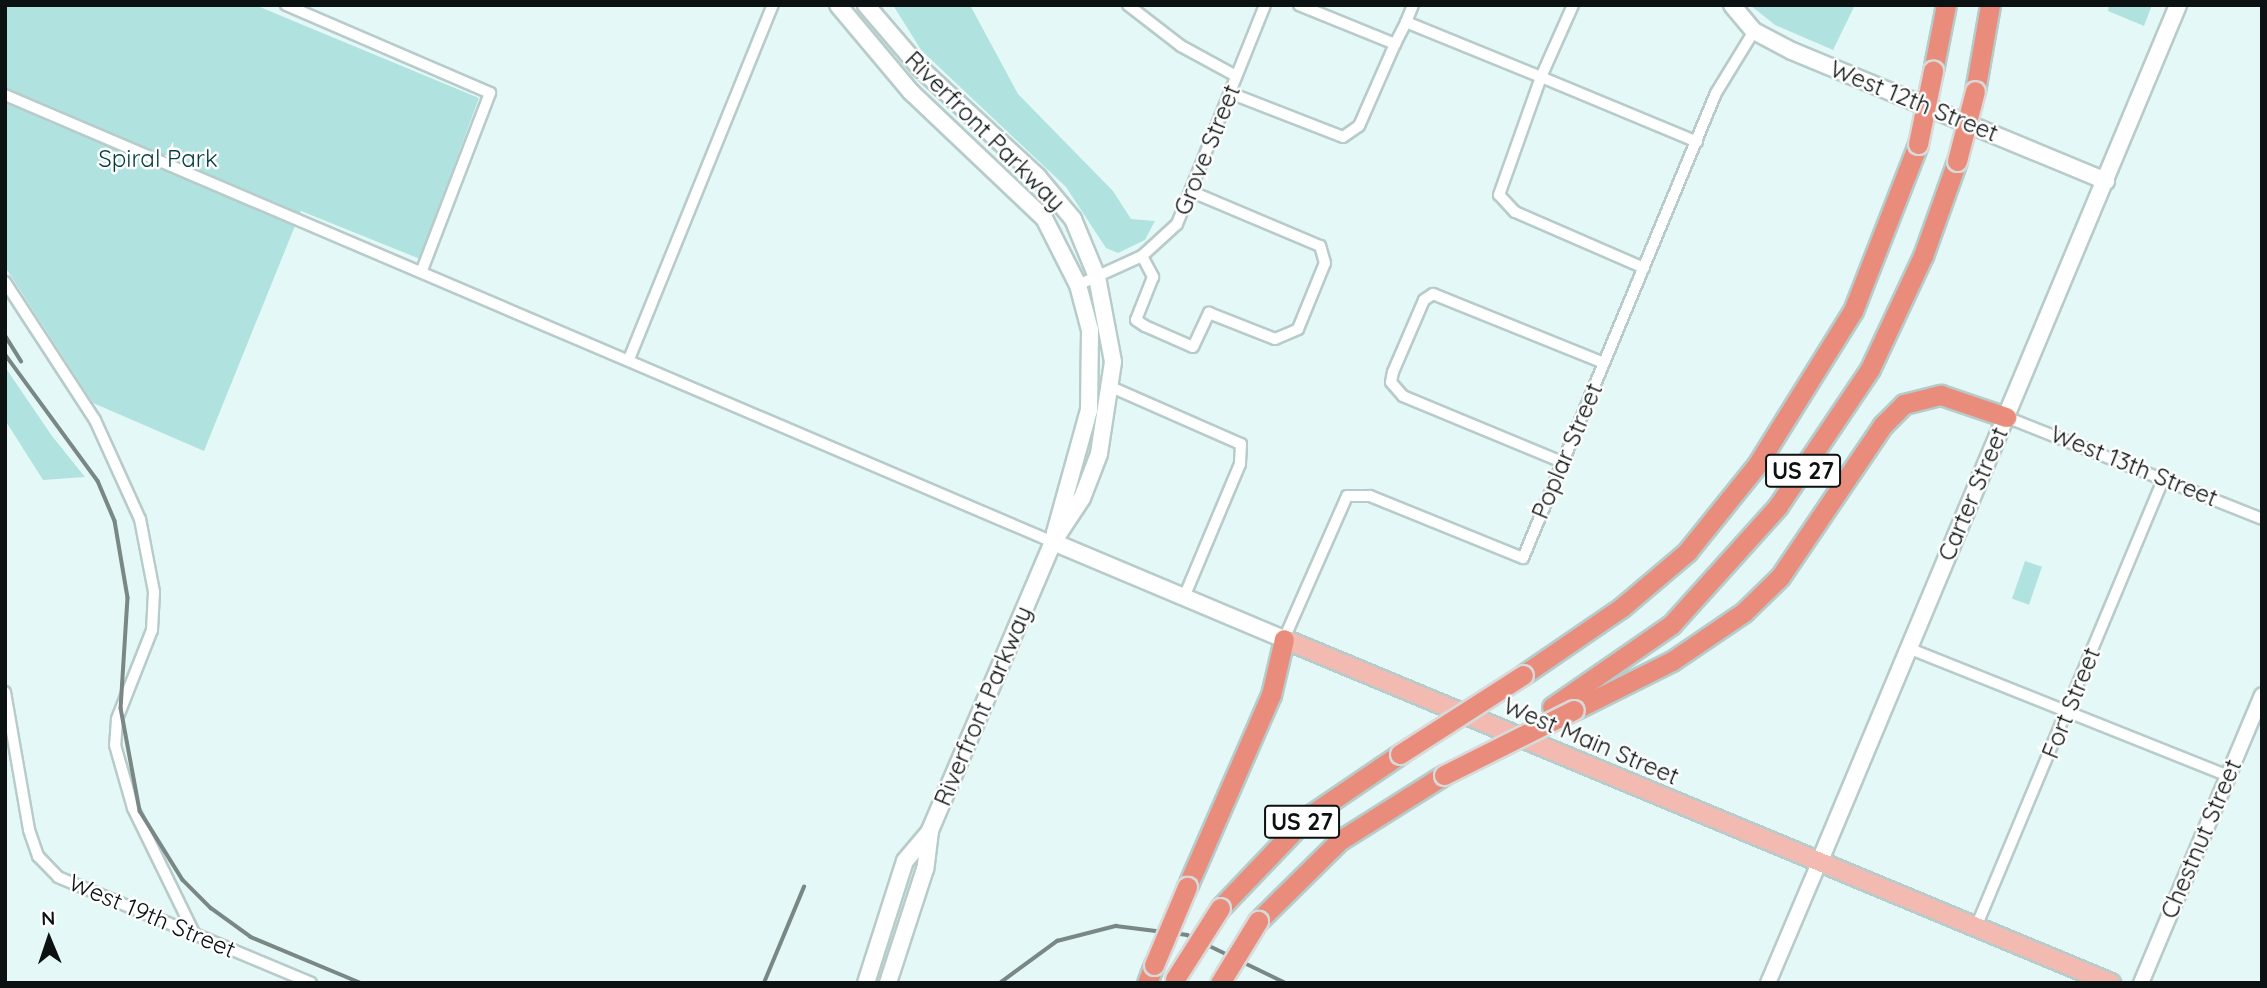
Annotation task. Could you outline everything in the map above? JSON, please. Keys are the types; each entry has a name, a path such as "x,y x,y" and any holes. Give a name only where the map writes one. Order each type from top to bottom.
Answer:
{"highway":[{"name":"US 27","path":"1174,981 1220,908 1306,818 1621,608 1687,552 1757,465 1853,311 1919,144 1946,5"},
{"name":"US 27","path":"1220,983 1258,921 1339,841 1552,707 1671,625 1778,506 1870,369 1923,256 1956,161 1975,91 1990,5"},
{"path":"1986,39 2002,5"},
{"path":"1444,775 1672,662 1744,612 1780,578 1883,425 1904,404 1941,395 2006,417"},
{"path":"1151,974 1271,695 1284,639"}],"main road":[{"name":"Riverfront Parkway","path":"838,5 911,92 1044,218 1078,285 1090,330 1089,410 1053,542 930,831 925,869 888,983"},
{"name":"Riverfront Parkway","path":"866,5 920,68 1038,177 1073,219 1097,277 1109,322 1111,387 1099,454 1082,498 1053,542"},
{"name":"West 12th Street","path":"1732,5 1754,31 2106,181"},
{"name":"Carter Street","path":"1819,863 2178,5"},
{"name":"West Main Street","path":"1053,542 2111,983"},
{"name":"Riverfront Parkway","path":"866,983 905,861 930,831"}],"street":[{"path":"286,5 491,93 422,270"},
{"path":"629,359 773,5"},
{"path":"1128,5 1181,46 1236,76"},
{"name":"Grove Street","path":"1078,285 1142,256 1177,224 1265,5"},
{"path":"1299,5 1395,44"},
{"path":"1230,93 1343,137 1359,126 1413,5"},
{"path":"1573,5 1541,77 1499,195 1515,212 1644,268"},
{"path":"1406,22 1697,142"},
{"name":"Poplar Street","path":"1284,639 1347,496 1370,496 1523,558 1697,142 1754,31"},
{"path":"5,95 422,270 1053,542"},
{"path":"1142,256 1153,277 1136,320 1193,346 1209,313 1275,339 1288,337 1325,263 1320,246 1305,237 1190,191"},
{"path":"5,282 95,420 140,519 154,592 152,630 117,719 115,745 122,783 194,933"},
{"path":"1563,462 1403,396 1391,382 1393,372 1424,300 1433,294 1604,363"},
{"path":"1111,387 1241,444 1240,464 1184,597"},
{"name":"West 13th Street","path":"2006,417 2262,519"},
{"name":"Fort Street","path":"1976,927 2069,711 2164,478"},
{"path":"1908,648 2228,776"},
{"name":"West 19th Street","path":"5,692 38,856 58,877 311,983"},
{"name":"Chestnut Street","path":"2140,983 2262,695"},
{"name":"Carter Street","path":"1768,983 1819,863"}],"green space":[{"name":"Spiral Park","path":"5,5 255,5 479,98 420,259 301,211 204,451 93,403 5,267"},
{"path":"893,5 970,5 1018,94 1113,191 1131,219 1155,221 1145,240 1118,253 1106,248 1066,187 921,50"},
{"path":"1750,5 1855,5 1833,50 1775,25"},
{"path":"2109,5 2152,5 2144,26 2108,11"},
{"path":"5,367 52,436 85,477 43,480 5,420"},
{"path":"2025,561 2042,567 2029,605 2012,599"}],"railway":[{"path":"5,335 21,361"},
{"path":"5,354 98,481 115,521 128,598 121,708 140,811 183,880 211,908 251,937 361,983"},
{"path":"764,983 804,887"},
{"path":"1000,983 1057,941 1116,926 1187,935 1286,983"}]}
